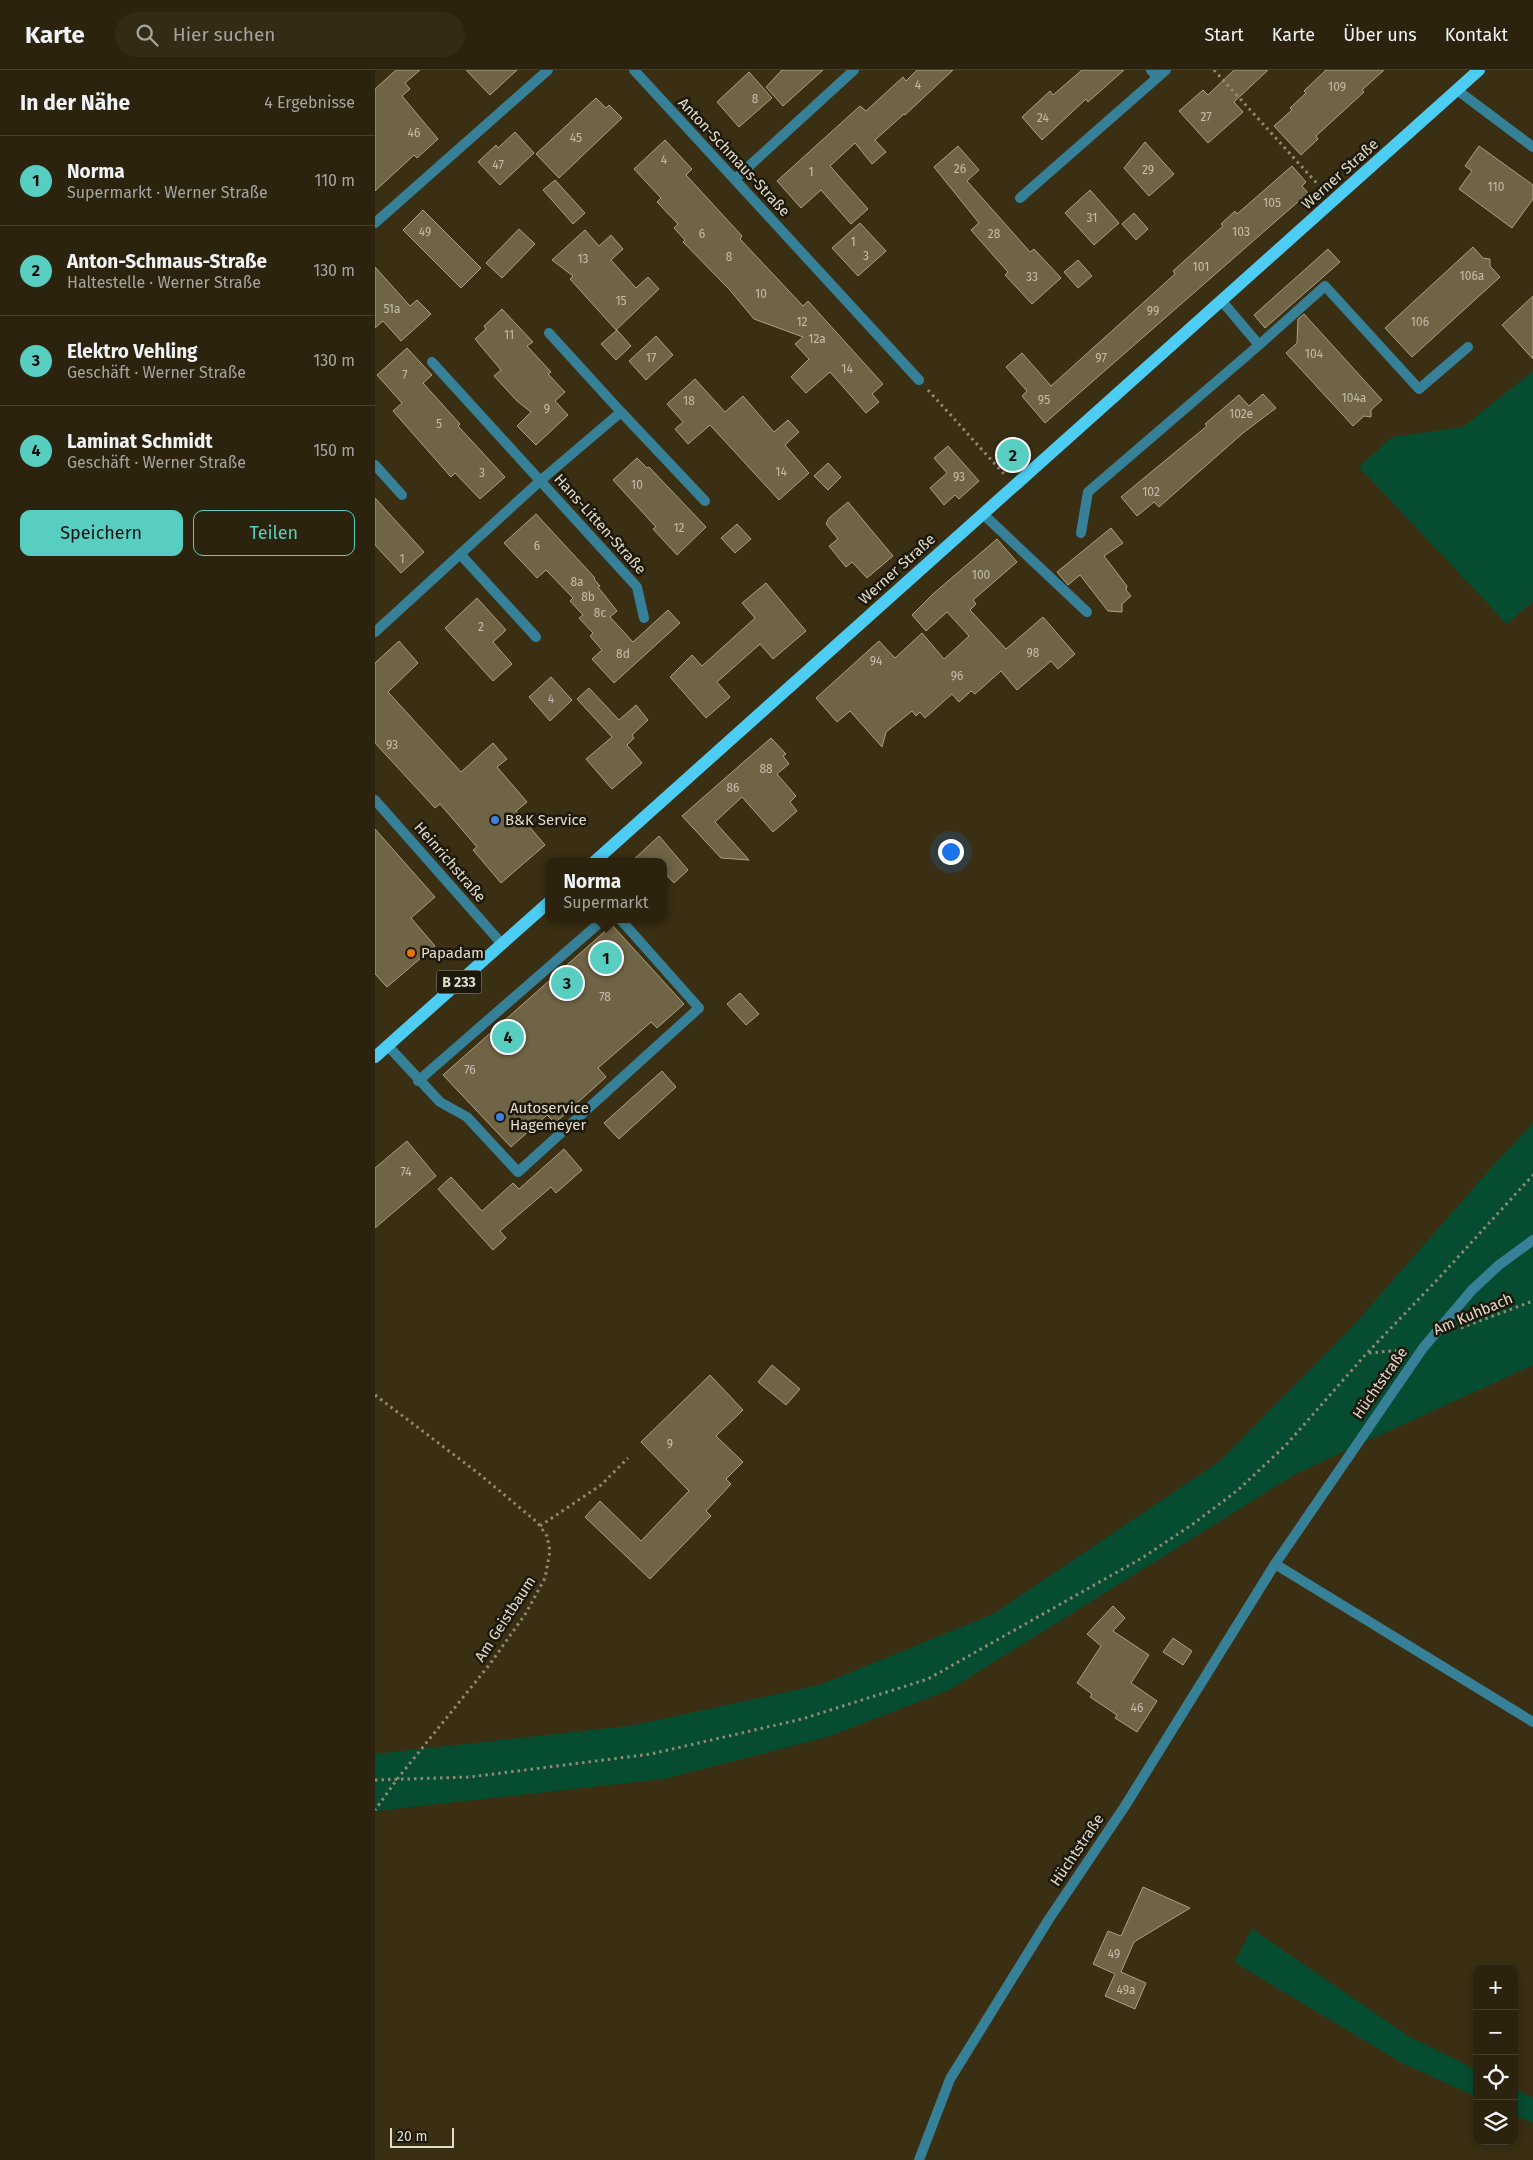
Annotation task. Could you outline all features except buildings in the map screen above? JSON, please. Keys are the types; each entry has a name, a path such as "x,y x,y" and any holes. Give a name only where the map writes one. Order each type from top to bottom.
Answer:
{"main road":[{"name":"Werner Straße","path":"597,858 1479,70"},
{"name":"B 233","path":"375,1057 545,906"}],"street":[{"path":"375,223 548,70"},
{"name":"Anton-Schmaus-Straße","path":"634,70 919,380"},
{"path":"735,179 853,70"},
{"path":"1019,198 1154,74 1166,70"},
{"path":"1457,90 1533,147"},
{"path":"1081,533 1088,492 1325,286 1419,389 1468,347"},
{"path":"1221,300 1259,345"},
{"path":"549,333 705,501"},
{"name":"Hans-Litten-Straße","path":"432,362 637,587 644,618"},
{"name":"Hans-Litten-Straße","path":"375,632 540,481 621,412"},
{"path":"375,465 402,495"},
{"path":"983,514 1087,612"},
{"path":"460,554 536,636"},
{"name":"Heinrichstraße","path":"375,800 502,944"},
{"path":"418,1081 599,923"},
{"path":"388,1046 418,1081 440,1102 467,1116 518,1172 699,1008 624,923"},
{"name":"Hüchtstraße","path":"919,2160 950,2079 1049,1919 1125,1806 1275,1564 1423,1348 1472,1290 1499,1265 1533,1240"},
{"path":"1275,1564 1533,1722"}],"path":[{"path":"1214,70 1333,201"},
{"path":"919,380 1015,486"},
{"path":"375,1780 470,1777 651,1754 802,1719 928,1679 1142,1558 1193,1524 1238,1490 1286,1445 1367,1353 1445,1272 1533,1174"},
{"name":"Am Kuhbach","path":"1453,1332 1468,1324 1533,1301"},
{"path":"1367,1353 1423,1348"},
{"name":"Am Geistbaum","path":"375,1395 478,1473 540,1526 547,1536 551,1551 545,1578 526,1613 490,1664 398,1778 375,1810"},
{"path":"540,1526 601,1485 628,1458"}],"green space":[{"path":"1533,371 1533,601 1507,624 1359,467 1392,437 1463,427"},
{"path":"1533,1123 1533,1365 1297,1473 949,1690 827,1737 663,1779 375,1811 375,1754 635,1725 822,1684 993,1614 1220,1461 1353,1326 1490,1169"},
{"path":"1252,1929 1410,2037 1473,2068 1473,2095 1402,2063 1234,1962"},
{"path":"1518,2090 1533,2098 1533,2123 1518,2117"}],"place":[{"name":"Anton-Schmaus-Straße","path":"1013,455"},
{"name":"B&K Service","path":"495,820"},
{"name":"Papadam","path":"411,953"},
{"name":"Norma","path":"606,958"},
{"name":"Elektro Vehling","path":"567,983"},
{"name":"Laminat Schmidt","path":"508,1037"},
{"name":"Autoservice Hagemeyer","path":"500,1117"}]}
